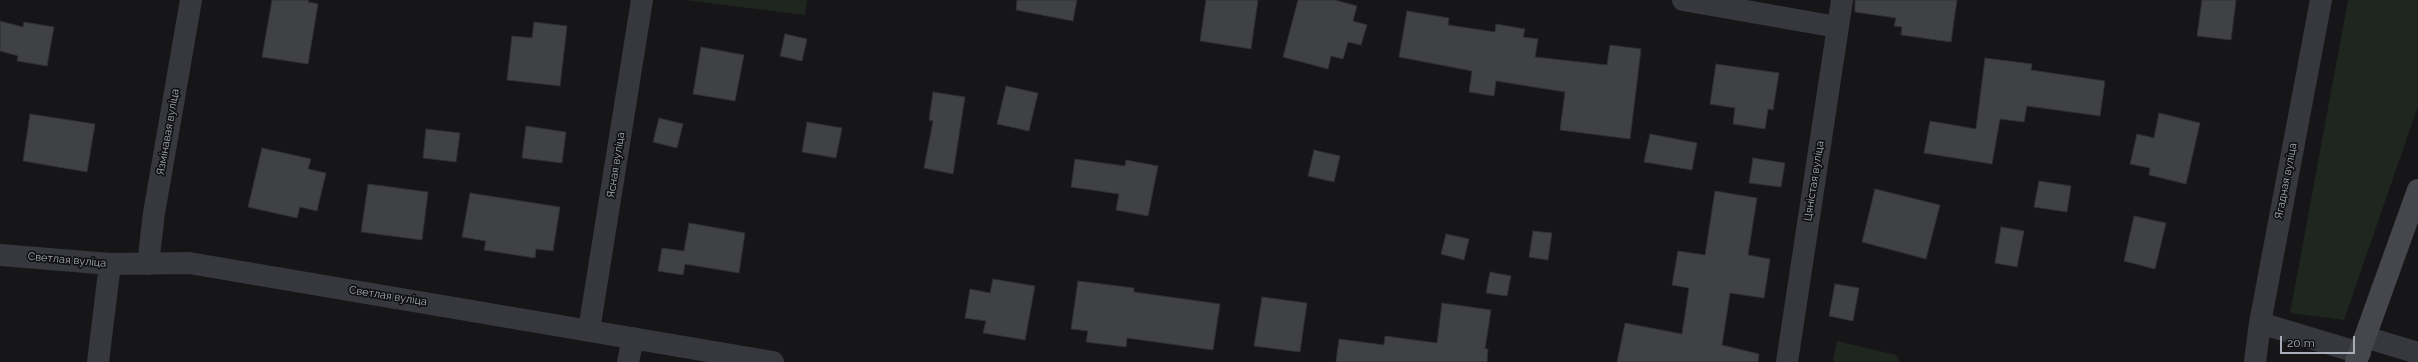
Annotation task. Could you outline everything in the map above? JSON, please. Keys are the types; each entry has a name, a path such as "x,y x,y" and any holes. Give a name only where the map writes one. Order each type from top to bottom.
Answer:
{"main road":[{"path":"2360,351 2418,190"}],"street":[{"name":"Язмінавая вуліца","path":"148,264 154,212 190,0"},
{"name":"Ясная вуліца","path":"589,330 642,0"},
{"path":"1683,0 1837,27"},
{"name":"Цяністая вуліца","path":"1786,362 1842,0"},
{"name":"Ягадная вуліца","path":"2255,362 2260,323 2321,0"},
{"name":"Светлая вуліца","path":"0,255 110,264 189,263 773,362"},
{"path":"98,362 110,264"},
{"path":"2260,323 2360,351 2418,353"},
{"path":"628,362 633,338"}],"shaded area":[{"path":"685,0 807,0 805,15"},
{"path":"2348,0 2418,0 2418,106 2344,320 2290,313"},
{"path":"1837,341 1896,355 1900,362 1833,362"}],"building":[{"path":"272,0 309,0 308,2 318,4 308,64 262,57"},
{"path":"1017,0 1077,0 1073,21 1016,10"},
{"path":"1206,0 1258,0 1251,49 1200,41"},
{"path":"1298,0 1335,0 1357,6 1353,21 1367,25 1361,45 1348,42 1343,59 1331,56 1328,69 1283,57"},
{"path":"1855,0 1957,0 1951,42 1901,35 1902,27 1894,26 1896,18 1855,12"},
{"path":"2202,0 2236,0 2231,40 2197,36"},
{"path":"1407,11 1449,18 1448,25 1495,32 1496,24 1525,29 1523,37 1538,39 1535,57 1607,65 1610,45 1641,49 1630,139 1560,130 1565,92 1496,81 1494,96 1469,92 1472,71 1399,57"},
{"path":"0,21 23,27 24,22 54,27 47,66 17,61 18,56 0,51"},
{"path":"534,22 567,26 560,86 507,80 512,36 532,38"},
{"path":"785,34 807,39 802,61 780,56"},
{"path":"701,47 744,55 735,101 693,94"},
{"path":"1985,58 2032,64 2031,70 2105,81 2100,116 2027,106 2024,122 2000,119 1992,164 1924,153 1930,121 1976,129"},
{"path":"1716,64 1779,73 1773,110 1768,109 1765,129 1733,124 1735,108 1710,104"},
{"path":"1006,86 1038,93 1029,131 997,124"},
{"path":"933,92 965,97 953,174 924,168 933,121 929,120"},
{"path":"2159,113 2200,123 2186,184 2149,175 2150,168 2130,164 2137,134 2154,138"},
{"path":"30,114 95,124 87,172 23,161"},
{"path":"659,118 683,124 677,148 653,142"},
{"path":"807,122 842,128 836,158 802,152"},
{"path":"526,126 566,132 562,163 522,158"},
{"path":"426,129 460,133 456,162 423,158"},
{"path":"1650,134 1697,143 1692,170 1644,162"},
{"path":"262,148 311,159 308,169 326,173 317,211 300,207 297,218 248,207"},
{"path":"1314,150 1340,156 1334,182 1308,176"},
{"path":"1753,158 1785,163 1781,187 1749,183"},
{"path":"1075,159 1125,166 1126,160 1158,166 1148,216 1116,210 1119,194 1071,187"},
{"path":"2039,181 2071,186 2067,212 2034,207"},
{"path":"368,184 428,192 422,240 361,232"},
{"path":"1875,189 1940,205 1926,259 1862,242"},
{"path":"1715,191 1757,198 1748,255 1770,259 1764,298 1730,293 1722,345 1759,354 1758,362 1617,362 1625,323 1682,334 1689,288 1672,285 1678,251 1705,255"},
{"path":"470,193 560,207 553,251 536,249 535,258 484,250 486,241 462,237"},
{"path":"2134,216 2166,223 2155,269 2124,261"},
{"path":"689,223 745,233 739,273 685,264 683,275 658,271 662,248 684,251"},
{"path":"2001,227 2024,231 2017,267 1995,263"},
{"path":"1533,231 1552,233 1548,260 1529,257"},
{"path":"1446,234 1469,239 1464,260 1441,254"},
{"path":"1490,272 1511,276 1507,296 1486,293"},
{"path":"993,279 1035,286 1025,340 983,333 986,321 965,318 970,289 990,293"},
{"path":"1078,281 1134,288 1134,292 1220,304 1213,350 1127,338 1126,347 1086,342 1088,331 1071,329"},
{"path":"1835,284 1859,288 1853,321 1829,316"},
{"path":"1262,297 1307,303 1300,352 1254,346"},
{"path":"1442,303 1491,310 1485,349 1488,349 1487,362 1336,362 1339,339 1384,345 1385,336 1437,343"}]}
